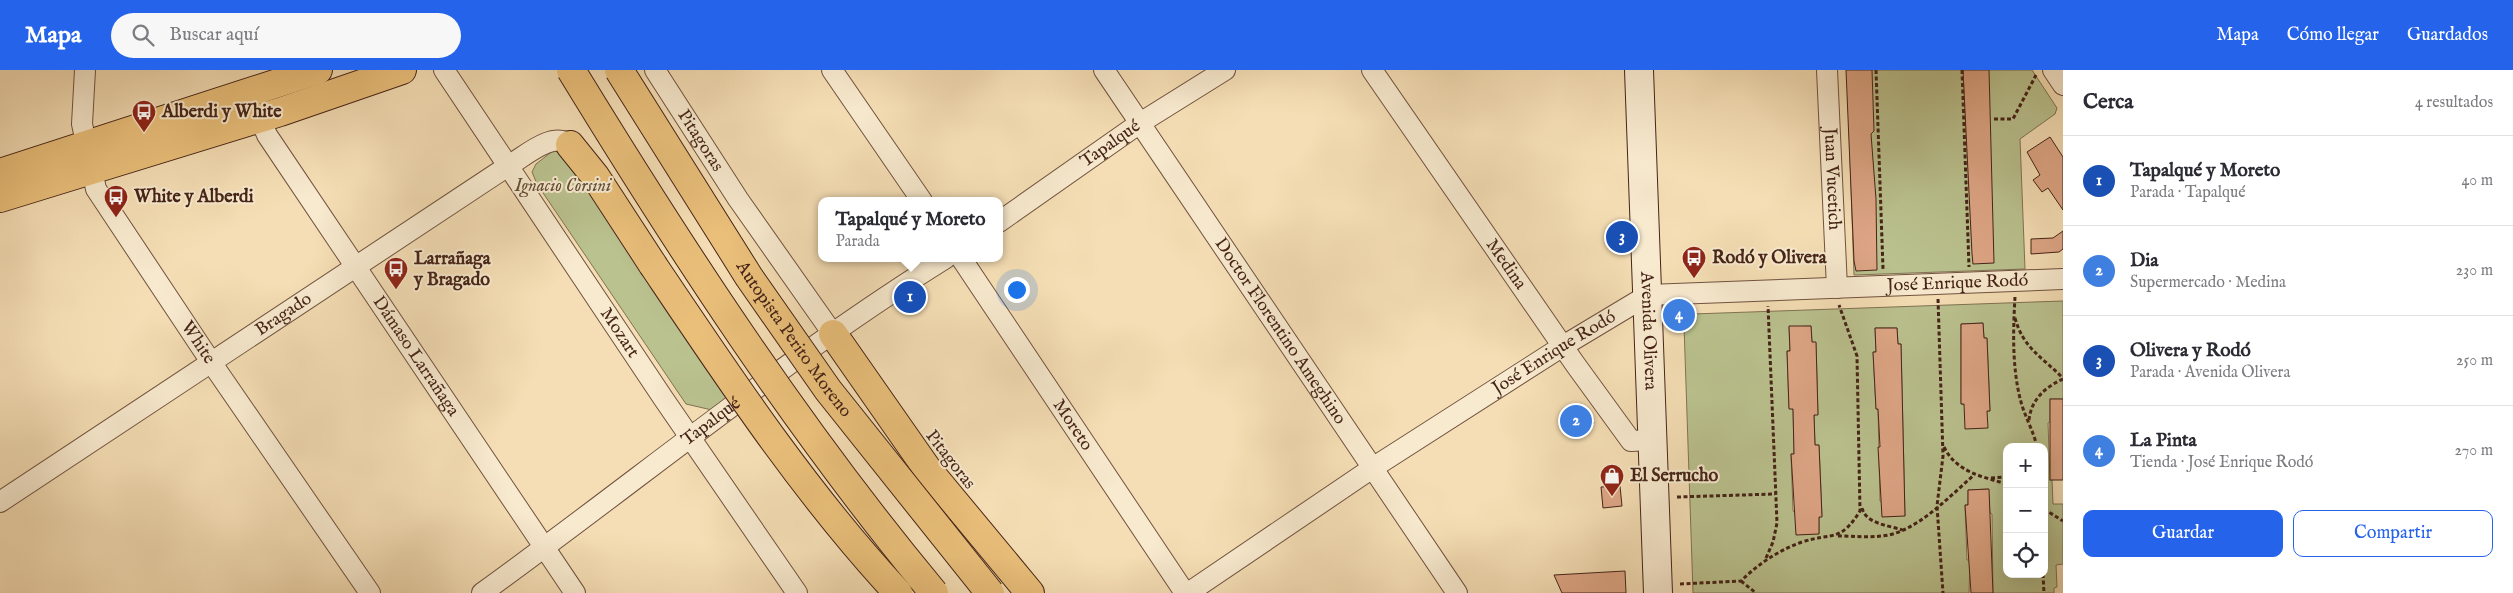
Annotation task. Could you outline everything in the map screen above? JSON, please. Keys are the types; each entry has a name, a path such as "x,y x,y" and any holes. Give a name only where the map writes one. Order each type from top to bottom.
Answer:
{"main road":[{"path":"0,198 89,157 318,70"},
{"path":"0,173 89,157 260,118 402,70"},
{"path":"571,70 697,271 870,515 934,593"},
{"name":"Autopista Perito Moreno","path":"619,70 750,277 828,390 990,593"},
{"name":"Avenida Olivera","path":"1639,70 1648,295 1651,440 1669,588"},
{"path":"570,145 594,176 723,368 832,518 898,593"},
{"path":"833,334 928,470 1030,593"}],"street":[{"name":"White","path":"86,70 82,124 96,188 211,362 370,593"},
{"name":"Mozart","path":"444,70 797,593"},
{"name":"Pitagoras","path":"655,70 738,199 833,334"},
{"path":"832,70 919,197"},
{"name":"Doctor Florentino Ameghino","path":"1104,70 1374,467 1457,593"},
{"name":"Tapalqué","path":"1003,219 1140,123 1226,70"},
{"name":"Medina","path":"1372,70 1631,441 1651,440"},
{"name":"Juan Vucetich","path":"1827,70 1838,296"},
{"path":"2044,73 2063,85"},
{"name":"Dámaso Larrañaga","path":"260,118 267,134 575,593"},
{"name":"Bragado","path":"0,502 357,268 508,166 551,141 562,140 570,145"},
{"name":"Tapalqué","path":"482,593 690,437 833,334 940,262"},
{"name":"Moreto","path":"964,262 1185,593"},
{"name":"José Enrique Rodó","path":"1188,593 1374,467 1563,346 1648,295 1838,296 2063,280"}],"path":[{"path":"1876,70 1884,274"},
{"path":"1962,70 1969,271"},
{"path":"1994,119 2012,119 2044,73"},
{"path":"1938,290 1943,444 1937,506 1943,593"},
{"path":"1838,296 1857,356 1862,511 1869,519 1879,524 1902,530"},
{"path":"2015,296 2016,369 2021,402 2036,443"},
{"path":"1765,561 1774,542 1777,523 1768,297"},
{"path":"2014,315 2019,333 2029,348 2063,378 2038,395 2030,412 2028,423"},
{"name":"Pitagoras","path":"938,444 956,468"},
{"path":"1943,444 1948,455 1974,475 2003,483"},
{"path":"1669,588 1741,581 1765,561 1803,542 1837,536 1885,535 1902,530 1937,506 1974,475"},
{"path":"1987,478 2003,477"},
{"path":"1677,497 1776,494"},
{"path":"1837,536 1851,526 1860,511 1862,502"},
{"path":"2048,512 2063,521"},
{"path":"2043,578 2044,593"},
{"path":"1741,581 1756,593"}],"green space":[{"path":"1847,70 2032,70 2057,108 2055,114 2020,139 2025,269 1854,275"},
{"name":"Ignacio Corsini","path":"554,150 571,159 730,396 712,410 686,404 537,184 532,172 536,164"},
{"path":"2063,301 2063,399 2050,399 2050,422 2048,423 2050,480 2052,480 2053,504 2063,504 2063,564 2056,565 2057,587 2054,588 2054,593 1993,593 1992,514 1990,513 1988,489 1968,490 1968,505 1965,505 1967,560 1970,560 1969,593 1693,593 1684,325 1693,314","holes":["1983,323 1984,338 1987,338 1990,411 1961,404 1961,324","1811,326 1812,342 1816,343 1818,414 1814,415 1815,445 1819,445 1822,516 1819,517 1819,534 1793,511 1791,454 1794,454 1793,409 1789,408 1787,351 1790,351 1789,327","1875,328 1897,328 1898,344 1901,344 1905,516 1880,501 1878,409 1876,409 1873,352 1876,352"]}],"building":[{"path":"1846,70 1872,70 1874,131 1871,134 1876,199 1877,270 1856,271 1854,261"},
{"path":"1963,70 1989,70 1994,263 1973,264"},
{"path":"2050,137 2063,157 2063,210 2048,188 2042,192 2033,180 2040,175 2027,152"},
{"path":"2063,231 2063,249 2059,252 2031,254 2031,239 2053,238"},
{"path":"1983,323 1984,338 1987,338 1990,411 1987,411 1988,428 1965,429 1964,404 1961,404 1961,324"},
{"path":"1789,326 1811,326 1812,342 1816,342 1818,415 1814,415 1815,445 1819,445 1822,517 1819,517 1819,534 1796,535 1791,454 1794,454 1793,409 1789,409 1787,351 1790,351"},
{"path":"1875,328 1897,328 1898,344 1901,344 1905,516 1882,517 1878,409 1876,409 1873,352 1876,352"},
{"path":"2050,399 2063,399 2063,480 2050,480"},
{"path":"1581,404 1594,423 1571,437 1559,419"},
{"name":"El Serrucho","path":"1620,486 1622,506 1603,508 1601,487"},
{"path":"1989,489 1993,593 1971,593 1965,505 1968,505 1968,490"},
{"path":"1625,571 1626,593 1562,593 1554,575"}],"place":[{"name":"Alberdi y White","path":"144,133"},
{"name":"White y Alberdi","path":"116,218"},
{"name":"Olivera y Rodó","path":"1622,237"},
{"name":"Rodó y Olivera","path":"1694,279"},
{"name":"Larrañaga y Bragado","path":"396,290"},
{"name":"Tapalqué y Moreto","path":"910,297"},
{"name":"La Pinta","path":"1679,315"},
{"name":"Dia","path":"1576,421"},
{"name":"El Serrucho","path":"1612,497"}]}
